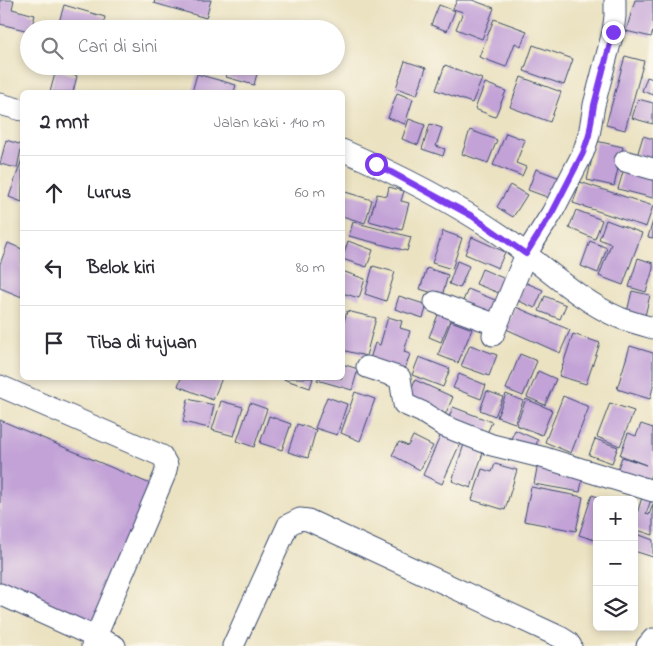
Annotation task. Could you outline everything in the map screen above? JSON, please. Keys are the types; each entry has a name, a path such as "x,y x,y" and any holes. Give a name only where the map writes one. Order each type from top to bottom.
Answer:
{"street":[{"path":"435,302 495,330 526,254 552,213 583,153 613,32 615,0"},
{"path":"0,104 20,109"},
{"path":"345,151 376,164 464,212 526,254 589,301 620,318 653,328"},
{"path":"625,161 653,169"},
{"path":"366,368 400,378 404,404 422,412 444,426 492,445 545,458 653,490"},
{"path":"0,386 162,456 167,465 165,474 94,642"},
{"path":"233,646 288,525 300,520 308,520 560,637 571,646"},
{"path":"0,594 94,642 116,646"},
{"path":"647,646 653,640"}],"building":[{"path":"0,0 14,0 12,9 35,15 34,20 20,20 20,29 0,24"},
{"path":"155,0 211,0 206,18 154,3"},
{"path":"457,0 472,0 494,8 482,39 456,29 463,12 453,9"},
{"path":"635,0 653,0 653,31 651,37 626,31"},
{"path":"64,5 105,17 104,20 60,20"},
{"path":"439,5 455,11 447,31 431,25"},
{"path":"494,19 527,31 521,46 515,43 506,67 479,57"},
{"path":"533,45 573,59 564,85 524,71"},
{"path":"625,56 644,61 625,130 606,125"},
{"path":"405,61 426,68 417,95 396,88"},
{"path":"445,65 482,79 472,103 436,90"},
{"path":"55,75 77,76 74,90 51,90"},
{"path":"197,75 236,85 235,90 193,90"},
{"path":"227,75 257,75 254,85 226,77"},
{"path":"521,77 561,92 550,122 510,107"},
{"path":"647,77 653,79 653,95 642,91"},
{"path":"485,83 506,91 495,117 475,109"},
{"path":"397,93 413,99 405,124 388,118"},
{"path":"638,99 653,103 653,124 632,118"},
{"path":"409,119 425,125 418,145 402,139"},
{"path":"430,124 442,128 436,146 445,149 443,156 422,149"},
{"path":"470,130 497,140 488,163 462,154"},
{"path":"506,133 525,140 516,163 526,167 522,176 493,165"},
{"path":"643,136 653,139 653,160 637,156"},
{"path":"6,140 20,144 17,168 0,164"},
{"path":"596,141 623,147 614,186 587,180"},
{"path":"20,165 20,201 9,197"},
{"path":"625,165 653,173 653,198 618,189"},
{"path":"536,169 563,179 555,200 528,190"},
{"path":"580,182 653,206 646,227 573,203"},
{"path":"510,185 527,195 513,217 497,207"},
{"path":"389,187 404,191 401,201 409,203 402,230 369,221 377,194 387,196"},
{"path":"345,192 372,200 365,223 345,217"},
{"path":"576,210 602,220 595,239 569,228"},
{"path":"606,220 642,233 623,285 599,276 611,244 599,239"},
{"path":"653,221 653,238 648,237"},
{"path":"353,222 411,237 407,251 349,236"},
{"path":"443,231 462,238 452,269 432,263"},
{"path":"472,237 505,252 498,268 465,254"},
{"path":"348,241 373,250 367,267 345,260 345,250"},
{"path":"590,241 607,248 598,273 581,266"},
{"path":"8,243 20,248 20,296 0,288 0,264"},
{"path":"638,258 653,263 646,292 629,287"},
{"path":"457,261 469,266 460,288 449,284"},
{"path":"373,266 395,272 386,301 365,294"},
{"path":"427,268 448,275 442,296 420,289"},
{"path":"482,269 510,281 504,295 476,284"},
{"path":"345,272 365,279 359,298 345,294"},
{"path":"524,282 543,290 535,308 516,300"},
{"path":"468,289 500,302 493,321 460,308"},
{"path":"632,291 650,295 644,320 626,316"},
{"path":"399,296 427,305 423,318 395,309"},
{"path":"545,296 566,305 560,319 539,311"},
{"path":"516,307 570,330 560,353 506,329"},
{"path":"440,310 452,315 441,342 429,337"},
{"path":"347,311 376,318 366,356 345,351 345,318"},
{"path":"388,317 402,321 400,328 410,331 404,352 410,354 404,372 369,362 375,343 380,345"},
{"path":"451,321 472,329 458,363 438,355"},
{"path":"573,334 600,343 586,384 559,376"},
{"path":"470,345 497,355 489,376 461,366"},
{"path":"630,346 653,353 653,387 650,399 617,389"},
{"path":"520,354 537,361 523,396 506,389"},
{"path":"419,357 450,369 443,387 412,375"},
{"path":"345,365 358,369 352,390 317,380 345,380"},
{"path":"538,371 556,379 545,405 527,397"},
{"path":"459,374 486,385 481,399 453,388"},
{"path":"180,380 221,380 213,400 178,386"},
{"path":"286,380 312,380 310,388"},
{"path":"415,380 453,397 445,415 407,399"},
{"path":"487,391 503,397 495,416 480,410"},
{"path":"355,392 375,399 360,441 341,433"},
{"path":"506,394 523,401 515,423 497,417"},
{"path":"563,396 589,407 571,453 545,442"},
{"path":"327,397 347,404 337,435 315,428"},
{"path":"188,399 214,405 209,428 183,422"},
{"path":"526,399 552,410 542,435 516,425"},
{"path":"221,401 243,407 234,436 212,430"},
{"path":"250,403 267,409 254,447 237,441"},
{"path":"610,403 634,411 620,446 597,437"},
{"path":"453,407 492,422 484,440 446,425"},
{"path":"269,416 291,424 282,450 260,443"},
{"path":"0,420 155,486 93,628 0,587"},
{"path":"297,424 316,430 308,458 288,452"},
{"path":"641,424 653,428 653,468 647,487 615,476 622,457 646,465 620,455 628,433 636,436"},
{"path":"443,430 462,439 442,484 423,475"},
{"path":"515,430 538,440 534,450 510,441"},
{"path":"413,436 433,446 420,470 392,455 399,442 408,446"},
{"path":"595,439 618,447 612,463 589,455"},
{"path":"465,441 485,447 471,488 452,481"},
{"path":"538,463 584,471 580,492 534,484"},
{"path":"495,464 517,470 505,510 472,500 482,469 492,472"},
{"path":"531,487 583,497 576,531 524,521"},
{"path":"643,494 652,497 646,514 649,515 653,504 653,535 638,530 638,510"},
{"path":"592,495 595,496 593,496 593,540 579,535"},
{"path":"638,534 653,540 653,557 638,552"}],"route":[{"path":"376,164 472,216 526,254 552,213 583,153 613,32"}]}
